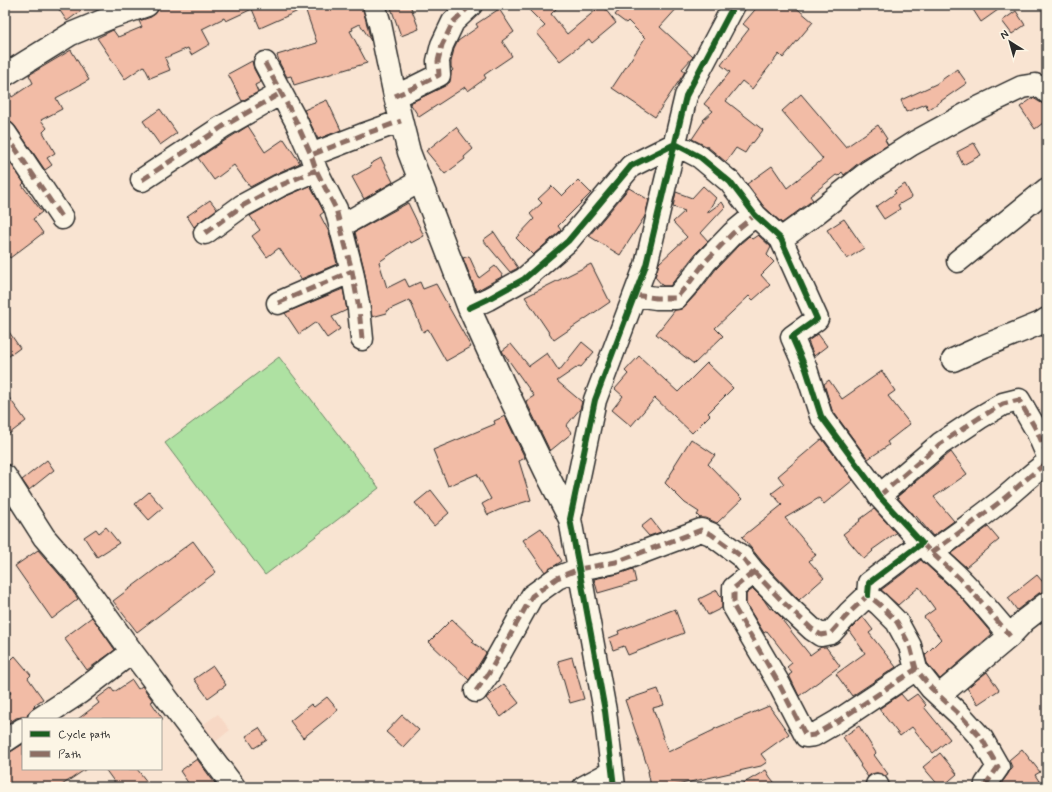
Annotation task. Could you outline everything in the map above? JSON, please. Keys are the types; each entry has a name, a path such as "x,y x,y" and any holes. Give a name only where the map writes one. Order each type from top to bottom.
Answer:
{"street":[{"path":"5,75 72,34 112,17 147,5"},
{"path":"374,5 380,24 395,96 409,152 420,181 469,308 503,383 570,519 605,711 613,780 584,787"},
{"path":"395,96 439,75 438,61 442,45 453,22 471,5"},
{"path":"570,519 595,400 646,265 686,96 734,5"},
{"path":"265,63 296,121 336,209 352,271 359,309 362,339"},
{"path":"781,240 868,172 912,144 974,110 1022,87 1035,85 1047,92"},
{"path":"142,180 222,127 281,93"},
{"path":"251,110 296,121"},
{"path":"205,233 242,206 279,186 314,163 364,134 401,121"},
{"path":"5,133 62,218"},
{"path":"675,144 700,157 730,182 755,216 781,240 816,319 792,337 806,369 821,416 879,496 926,548 959,578 982,602 1010,636"},
{"path":"469,308 524,279 568,241 631,166 675,144"},
{"path":"341,226 420,181"},
{"path":"958,261 1047,189"},
{"path":"635,295 656,298 676,298 706,261 733,233 755,216"},
{"path":"278,303 352,271"},
{"path":"953,360 1041,323 1047,319"},
{"path":"879,496 940,444 1003,404 1019,400 1037,431 1047,454"},
{"path":"476,691 489,673 532,596 557,578 578,569 616,562 701,530 712,534 742,557 754,572 784,603 812,629 822,635 831,633 868,595 869,583 926,548 969,526 1040,468 1047,464"},
{"path":"547,474 580,467"},
{"path":"5,476 44,536 76,574 132,652 234,787"},
{"path":"754,572 734,588 734,607 778,682 806,736 814,735 838,721 916,670"},
{"path":"868,595 897,622 910,646 916,670 931,688 960,715 982,739 998,767 986,784 988,787"},
{"path":"940,696 1010,636 1025,620 1047,603"},
{"path":"41,718 79,693 132,652"},
{"path":"5,741 22,730"}],"shaded area":[{"path":"218,714 230,730 214,743 201,726"}],"green space":[{"path":"279,357 379,488 265,575 165,443"}],"building":[{"path":"56,5 89,5 67,21"},
{"path":"159,5 362,5 371,41 360,24 352,28 353,30 350,31 367,63 294,85 291,76 287,77 277,55 317,43 305,8 260,28 252,9 226,21 224,18 202,29 210,44 191,55 188,48 165,58 170,70 150,78 144,66 125,79 97,38 113,30 118,37 142,27 139,21 151,17 156,13"},
{"path":"390,5 410,5 419,29 401,36"},
{"path":"524,5 560,5 551,14 567,34 602,5 616,23 592,43 589,39 560,61 537,33 545,26"},
{"path":"623,5 680,5 660,27 693,57 682,69 685,71 683,75 655,117 612,88 645,38 628,21 626,23 615,15"},
{"path":"759,5 793,5 813,22 783,58 779,54 752,89 742,81 726,101 763,130 753,143 752,142 745,153 736,148 726,162 708,147 692,139 704,121 703,120 713,111 704,104 730,72 721,65 749,29 743,24"},
{"path":"970,5 1005,5 981,22"},
{"path":"499,9 514,32 502,41 512,56 484,75 486,78 468,91 465,87 419,117 410,103 445,86 450,82 451,72 453,70 451,67 451,62 454,49 458,41 478,27 476,24"},
{"path":"1016,11 1025,25 1012,34 1002,21"},
{"path":"71,50 89,80 56,98 62,109 41,120 47,128 43,132 55,153 47,158 52,165 45,170 15,126 11,122 5,121 5,87 12,97 33,83 29,75"},
{"path":"252,61 254,69 261,82 255,85 258,92 242,101 228,74"},
{"path":"957,69 967,83 928,110 926,104 906,112 901,100 936,84"},
{"path":"801,94 846,147 878,125 887,139 885,140 888,145 861,161 844,175 842,172 838,176 836,175 810,196 813,200 782,223 764,207 747,184 772,166 787,188 823,159 782,111"},
{"path":"1033,98 1043,104 1047,104 1047,120 1035,129 1020,107"},
{"path":"327,100 341,130 318,139 304,110"},
{"path":"160,109 177,133 160,145 143,121"},
{"path":"248,126 265,152 284,139 300,163 250,187 234,165 214,180 198,158"},
{"path":"456,127 473,149 464,157 465,159 445,174 426,151"},
{"path":"974,143 981,155 963,165 957,152"},
{"path":"5,155 24,183 22,185 42,212 33,219 43,233 10,258 5,251"},
{"path":"381,158 393,182 364,199 352,177 372,166 370,164"},
{"path":"578,180 591,193 558,226 561,230 533,255 516,238 534,219 530,214 542,203 538,199 552,186 562,196"},
{"path":"905,184 912,197 898,205 900,209 884,219 876,207 896,193 894,191"},
{"path":"310,186 324,212 320,215 329,232 337,264 301,279 279,248 267,257 252,236 260,230 250,216 284,197"},
{"path":"703,186 716,198 707,213 722,202 725,207 701,233 708,241 696,253 670,286 663,286 655,277 659,263 687,237 673,222 685,211 673,207 676,192 692,198"},
{"path":"629,188 649,200 645,216 620,255 589,236"},
{"path":"210,200 217,209 194,227 187,216"},
{"path":"408,203 424,236 411,243 410,241 379,262 387,288 405,279 409,287 420,282 423,289 436,284 471,347 446,361 428,329 423,332 410,300 386,311 387,313 372,317 364,269 355,232"},
{"path":"844,219 864,248 847,259 827,230"},
{"path":"494,232 518,268 510,272 483,240"},
{"path":"758,235 771,247 767,255 774,262 761,275 770,285 753,300 749,296 715,328 723,336 694,364 656,334 675,310 681,309 685,306 700,290 716,269 739,245 749,236 752,239"},
{"path":"469,256 479,278 495,266 503,276 476,291 463,258"},
{"path":"591,264 610,302 554,340 525,297"},
{"path":"343,289 347,310 332,317 340,329 327,338 316,322 299,334 285,313"},
{"path":"5,326 20,348 5,359"},
{"path":"818,334 827,346 814,356 808,341"},
{"path":"582,342 594,352 581,367 579,366 557,381 582,402 580,409 566,426 572,433 550,451 526,401 534,396 502,351 511,344 529,366 547,353 559,371"},
{"path":"639,356 678,392 707,363 733,388 708,413 710,415 692,433 655,398 631,426 612,410 623,396 615,389 628,374 625,371"},
{"path":"882,371 895,391 888,396 910,424 887,442 889,445 868,459 832,410 824,384 829,380 842,399"},
{"path":"5,392 26,421 5,437"},
{"path":"505,416 525,458 519,461 531,500 488,515 482,504 491,499 477,474 448,486 433,450 495,424 494,421"},
{"path":"691,439 715,455 708,464 742,499 717,523 706,518 700,518 697,515 699,512 685,503 665,483"},
{"path":"822,439 853,480 824,504 819,498 785,518 816,555 809,561 824,578 799,600 765,565 742,537 782,505 772,493 784,484 778,476"},
{"path":"951,452 967,474 934,497 954,521 933,536 897,497"},
{"path":"47,460 54,470 29,490 22,480"},
{"path":"431,490 449,513 434,526 415,503"},
{"path":"149,492 163,508 149,520 135,504"},
{"path":"874,509 896,533 872,550 873,551 864,559 843,534"},
{"path":"651,519 661,532 649,536 641,527"},
{"path":"106,527 119,543 97,557 84,537 96,529 99,533"},
{"path":"988,527 999,540 966,567 951,554"},
{"path":"541,528 562,561 545,572 523,540"},
{"path":"193,541 216,572 137,632 113,601"},
{"path":"38,550 66,582 78,599 52,619 15,566"},
{"path":"921,560 958,594 992,634 940,679 927,663 925,655 941,639 924,617 935,609 919,587 898,605 881,590"},
{"path":"633,569 636,582 598,593 594,579"},
{"path":"1037,575 1047,587 1047,591 1039,593 1017,610 1008,598"},
{"path":"753,589 764,600 770,609 772,608 783,619 782,620 810,655 821,647 826,647 840,666 799,696 789,675 792,673 787,667 792,663 767,631 764,633 746,604 746,594"},
{"path":"717,590 722,599 722,608 708,615 699,599"},
{"path":"675,609 684,633 628,655 624,646 613,650 609,638 619,634 618,631"},
{"path":"92,617 115,650 87,670 64,638"},
{"path":"863,617 873,630 869,633 896,667 852,696 836,674 865,653 849,631"},
{"path":"452,619 474,640 472,642 486,653 469,680 429,642"},
{"path":"5,648 12,659 15,656 31,675 28,678 43,699 34,705 35,706 28,713 27,717 16,718 5,726 5,697 11,693 5,686"},
{"path":"572,657 584,699 570,703 558,661"},
{"path":"213,666 226,685 208,698 194,679"},
{"path":"987,672 999,690 978,704 967,688"},
{"path":"132,680 138,689 142,686 153,701 151,702 163,719 79,718 99,703 96,699 111,688 114,692"},
{"path":"504,684 519,703 501,717 486,698"},
{"path":"658,689 664,705 653,708 668,752 714,729 769,706 789,734 761,754 767,762 761,766 668,787 651,787 649,771 625,700"},
{"path":"901,694 907,701 917,694 926,705 924,707 950,739 933,753 912,727 900,736 879,709"},
{"path":"327,697 338,710 303,738 290,721 311,704 314,707"},
{"path":"402,715 419,730 403,747 386,732"},
{"path":"859,726 876,753 874,755 888,774 885,776 877,773 868,777 843,737"},
{"path":"259,728 267,740 254,748 246,736"},
{"path":"22,745 22,770 84,770 59,787 5,787 5,753 12,751"},
{"path":"1022,749 1040,772 1035,775 1043,787 1000,787 1012,767 1009,760"},
{"path":"940,753 957,774 942,787 940,787 923,767"},
{"path":"197,759 218,787 191,787 180,771"},
{"path":"106,770 138,770 151,787 118,787"},
{"path":"766,770 778,787 737,787"}],"marked path":[{"path":"395,96 439,75 438,61 442,45 453,22 471,5"},
{"path":"265,63 296,121 311,155"},
{"path":"142,180 222,127 281,93"},
{"path":"362,339 359,309 352,271 336,209 316,170 311,155 401,121"},
{"path":"5,133 62,218"},
{"path":"205,233 242,206 279,186 316,170"},
{"path":"635,295 656,298 676,298 706,261 733,233 755,215"},
{"path":"278,303 352,271"},
{"path":"879,496 940,444 1003,404 1019,400 1037,431 1047,454"},
{"path":"931,553 992,508 1047,463"},
{"path":"476,691 489,673 532,596 557,578 579,569 616,562 701,530 711,534 742,557 754,572 784,603 812,629 821,635 831,633 868,595 879,604 897,622 910,646 916,669 931,688 960,715 982,739 998,767 986,784 988,787"},
{"path":"922,543 967,586 1010,636"},
{"path":"754,572 734,588 734,607 778,682 806,736 814,735 838,721 916,669"}],"cycle path":[{"path":"614,787 605,711 570,519 595,400 646,265 686,96 734,5"},
{"path":"469,308 524,279 568,241 631,166 675,144 700,157 730,182 755,215 781,239 817,319 792,337 806,369 821,416 879,496 922,543 869,583 868,595"}]}
